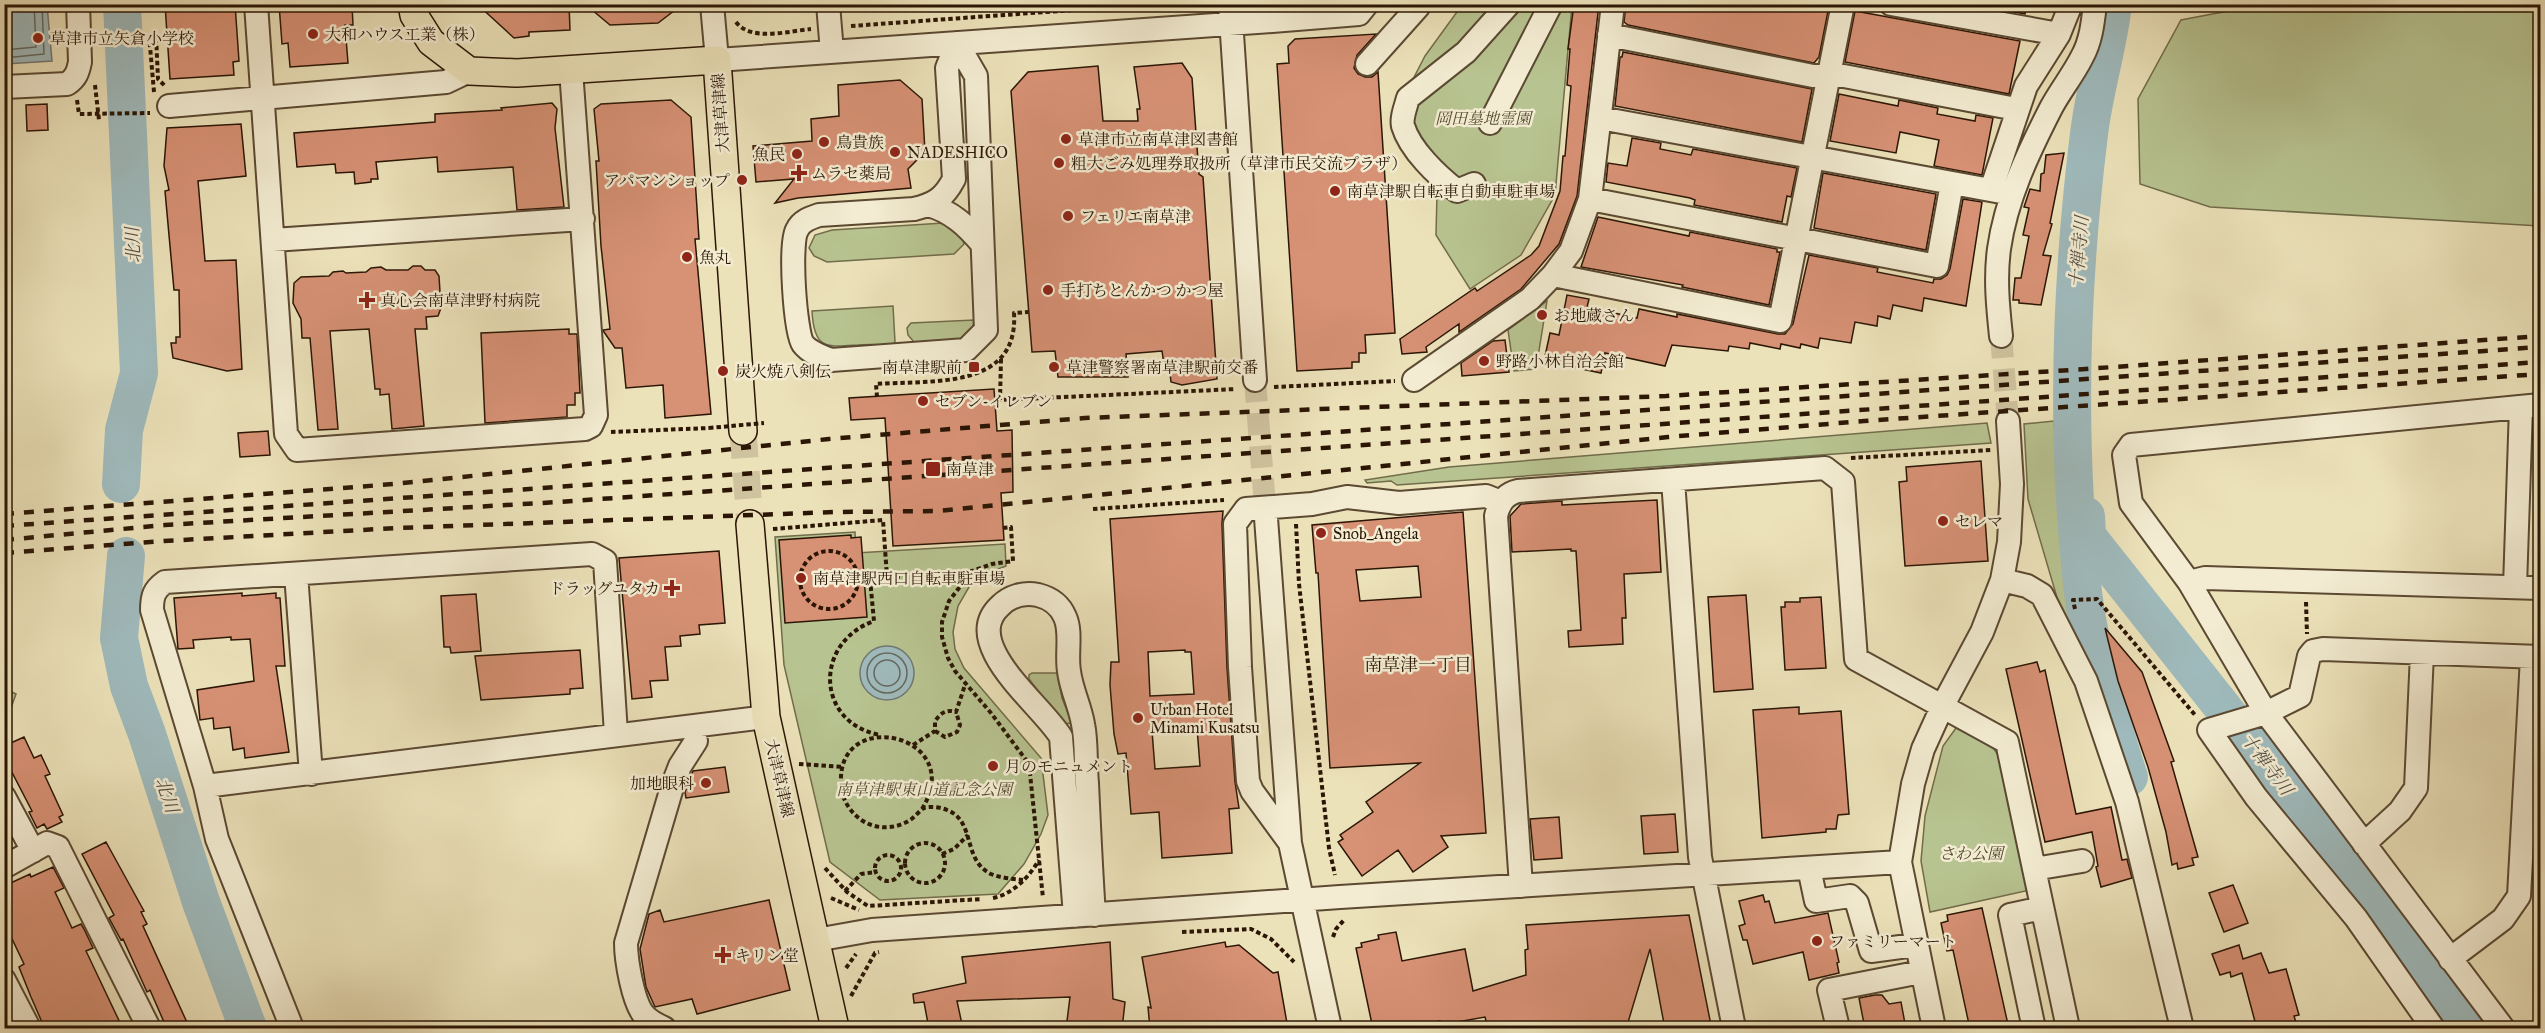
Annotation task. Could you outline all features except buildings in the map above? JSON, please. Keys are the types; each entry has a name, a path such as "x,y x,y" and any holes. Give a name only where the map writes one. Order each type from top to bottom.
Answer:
{"main road":[{"path":"412,4 414,15 431,42 469,71"},
{"name":"大津草津線","path":"469,71 517,73 717,60 753,427"},
{"name":"大津草津線","path":"759,527 766,717 836,1029"}],"street":[{"path":"4,87 67,84 74,79 79,72 80,62 78,4"},
{"path":"256,4 286,434 297,450 585,429 591,426 596,415 571,70"},
{"path":"828,4 832,52"},
{"path":"723,9 717,60 957,43 1230,14 1359,14 1367,4"},
{"path":"1367,64 1418,7 1418,4"},
{"path":"1474,184 1457,190 1433,172 1409,138 1403,124 1408,98 1466,52 1509,4"},
{"path":"1490,123 1551,4"},
{"path":"1414,380 1530,298 1553,275 1571,251 1590,199 1612,4"},
{"path":"1553,275 1780,321 1843,4"},
{"path":"1891,4 2059,34"},
{"path":"2001,336 1997,293 2001,192 2016,109 2026,86 2059,34 2071,4"},
{"path":"2001,192 2036,139 2056,99 2083,56 2093,26 2096,4"},
{"path":"1230,14 1253,386"},
{"path":"1609,34 1813,76 1844,76 2016,109"},
{"path":"957,43 976,76 986,330 966,350 831,360 812,353 802,343 798,325 792,251 797,227 807,219 819,215 914,209 938,201 954,180 947,68 957,43"},
{"path":"157,107 262,96 446,82 469,71"},
{"path":"1600,118 2001,192"},
{"path":"1590,199 1937,266 1952,183"},
{"path":"928,205 947,212 970,230 981,244"},
{"path":"273,240 583,219"},
{"path":"2503,1029 2266,714 2189,582 2131,502 2124,454 2132,445 2531,406 2530,477 2515,587"},
{"path":"1934,1029 1915,945 1900,862 1913,784 1923,749 1943,705 1983,632 2002,580 2009,542 2012,484 2008,421"},
{"path":"1521,886 1496,516 1501,502 1511,493 1518,491 1825,468 1843,482 1856,659 2007,742 2068,1029"},
{"path":"1673,480 1700,857 1734,1029"},
{"path":"1290,843 1252,791 1248,781 1240,667 1236,524 1246,509 1295,505 1347,497 1399,503 1486,496 1501,502"},
{"path":"1266,518 1290,843 1330,1029"},
{"path":"292,1029 217,839 205,786 152,610 152,599 156,588 165,582 592,554 605,561 616,734"},
{"path":"296,574 311,774"},
{"path":"2189,582 2205,578 2541,588"},
{"path":"2002,580 2027,586 2042,595 2086,681 2127,802 2182,1029"},
{"path":"1033,594 1050,600 1061,609 1067,622 1070,677 1083,724 1084,916 1060,736 1048,718 997,660 988,634 989,622 995,611 1009,599 1020,595 1033,594"},
{"path":"2433,1029 2356,918 2256,796 2209,730 2266,714 2300,696 2308,656 2313,651 2536,657 2519,896 2503,919 2450,959"},
{"path":"2364,844 2400,811 2416,788 2422,653"},
{"path":"205,786 766,717"},
{"path":"664,1029 651,1022 640,1009 626,956 626,943 673,784 680,766 696,741"},
{"path":"4,797 33,851"},
{"path":"4,867 47,843 58,847 149,1029"},
{"path":"2034,869 2082,861"},
{"path":"816,940 872,930 1900,862"},
{"path":"1809,868 1816,901 1850,896 1857,903 1871,951 1915,945"},
{"path":"2033,1024 2010,915 2042,908"},
{"path":"1838,1029 1828,990 1922,972"},
{"path":"4,980 11,1011 29,1029"}],"path":[{"path":"723,9 741,29 750,33 1157,4"},
{"path":"149,35 156,35 158,79 167,88 157,107 149,35"},
{"path":"74,79 79,114 157,107"},
{"path":"1001,359 1000,400 1414,380"},
{"path":"591,426 607,432 753,427"},
{"path":"1851,458 1994,450"},
{"path":"1093,509 1224,500"},
{"path":"1295,505 1299,584 1329,848 1335,875"},
{"path":"759,527 883,520 887,577"},
{"path":"858,580 972,571 992,564 1013,561 1011,527 1003,528"},
{"path":"827,551 838,553 848,559 855,568 858,580 852,596 844,604 833,608 822,607 811,602 804,594 800,583 801,571 807,561 816,554 827,551"},
{"path":"824,867 845,891 868,906 996,898 1023,880 1039,860 1029,764 991,713 965,684 951,665 945,651 942,622 952,595 972,571"},
{"path":"870,579 874,621 845,638 836,652 829,677 835,702 843,716 864,731 897,738 912,745 925,758 931,775 930,793 922,809 910,820 894,827 869,824 855,815 845,801 840,784 843,767 857,747 880,736"},
{"path":"2306,580 2307,642 2313,651"},
{"path":"2076,612 2073,600 2097,599 2209,730"},
{"path":"935,731 945,737 957,732 960,724 956,712 965,684"},
{"path":"935,731 934,721 942,712 949,710 956,712"},
{"path":"912,745 935,731"},
{"path":"796,753 801,775"},
{"path":"798,764 843,767"},
{"path":"922,809 932,807 947,810 962,823 968,835 972,855 984,870 997,876 1023,880"},
{"path":"942,854 954,849 968,835"},
{"path":"903,866 899,874 889,881 881,878 876,872 876,864 885,855 894,856 903,866 908,875 919,882 932,882 942,873 944,867 942,854 933,845 920,844 909,850 903,866"},
{"path":"845,891 861,874 876,872"},
{"path":"1334,946 1334,934 1344,920"},
{"path":"1251,928 1271,939 1287,956"},
{"path":"843,974 850,959 859,951"},
{"path":"851,997 875,953"}],"green space":[{"path":"2265,4 2540,5 2540,226 2210,207 2140,184 2138,99 2181,20"},
{"name":"岡田墓地霊園","path":"1462,5 1572,5 1555,195 1521,255 1470,289 1436,235 1437,194 1399,129 1408,89 1425,56"},
{"path":"944,223 962,237 964,244 954,254 827,262 814,256 809,248 815,235 832,230"},
{"path":"1547,301 1536,369 1514,371 1508,330"},
{"path":"893,306 895,342 891,345 830,345 819,339 813,324 812,311"},
{"path":"974,320 973,327 960,340 914,342 908,335 907,328 911,323"},
{"path":"2054,421 2066,591 2075,634 2068,635 2028,499 2024,424"},
{"path":"1987,423 1991,443 1397,485 1391,481 1367,483 1365,480 1449,467"},
{"name":"南草津駅東山道記念公園","path":"855,532 856,553 1005,544 1006,566 986,574 969,587 958,606 953,632 955,649 964,668 1041,758 1048,815 1041,834 1024,864 998,894 880,900 830,862 784,665 775,537"},
{"path":"1032,673 1057,673 1062,698 1072,723 1063,724 1029,679"},
{"path":"4,689 16,694 5,725"},
{"name":"さわ公園","path":"1956,728 1988,740 2002,761 2030,890 1930,912 1921,861 1925,816 1943,746"}],"water":[{"path":"47,5 52,61 5,64 5,6"},
{"path":"887,646 906,654 914,673 906,692 887,700 868,692 860,673 868,654"}],"waterway":[{"name":"北川","path":"121,484 124,430 139,373 122,4"},
{"name":"十禅寺川","path":"2113,4 2091,118 2084,180 2076,272 2072,409 2075,501 2087,619 2105,698 2129,777"},
{"name":"十禅寺川","path":"2086,516 2087,536 2250,742 2466,1028"},
{"name":"北川","path":"126,556 119,638 129,686 147,734 201,902 248,1028"}],"tunnel":[{"path":"2001,336 2008,421"},
{"path":"1255,380 1266,518"},
{"path":"743,431 750,524"}],"railway":[{"path":"4,514 394,484 829,439 1085,418 1666,396 2086,369 2540,336"},
{"path":"4,526 2540,347"},
{"path":"4,540 165,525 558,502 2540,362"},
{"path":"4,553 164,541 397,528 835,512 939,511 1668,437 1864,421 2540,374"}],"place":[{"name":"大和ハウス工業（株）","path":"313,34"},
{"name":"草津市立矢倉小学校","path":"38,38"},
{"name":"草津市立南草津図書館","path":"1066,139"},
{"name":"鳥貴族","path":"824,142"},
{"name":"NADESHICO","path":"895,152"},
{"name":"魚民","path":"797,154"},
{"name":"粗大ごみ処理券取扱所（草津市民交流プラザ）","path":"1059,163"},
{"name":"ムラセ薬局","path":"799,173"},
{"name":"アパマンショップ","path":"742,180"},
{"name":"南草津駅自転車自動車駐車場","path":"1335,191"},
{"name":"フェリエ南草津","path":"1068,216"},
{"name":"魚丸","path":"687,257"},
{"name":"手打ちとんかつ かつ屋","path":"1048,290"},
{"name":"真心会南草津野村病院","path":"367,300"},
{"name":"お地蔵さん","path":"1542,315"},
{"name":"野路小林自治会館","path":"1484,361"},
{"name":"南草津駅前","path":"974,367"},
{"name":"草津警察署南草津駅前交番","path":"1054,367"},
{"name":"炭火焼八剣伝","path":"723,371"},
{"name":"セブン-イレブン","path":"923,401"},
{"name":"南草津","path":"933,469"},
{"name":"セレマ","path":"1943,521"},
{"name":"Snob_Angela","path":"1321,533"},
{"name":"南草津駅西口自転車駐車場","path":"801,578"},
{"name":"ドラッグユタカ","path":"672,588"},
{"name":"Urban Hotel Minami Kusatsu","path":"1138,718"},
{"name":"月のモニュメント","path":"993,766"},
{"name":"加地眼科","path":"706,783"},
{"name":"ファミリーマート","path":"1817,941"},
{"name":"キリン堂","path":"723,955"}],"district":[{"name":"南草津一丁目","path":"1418,665"}]}
